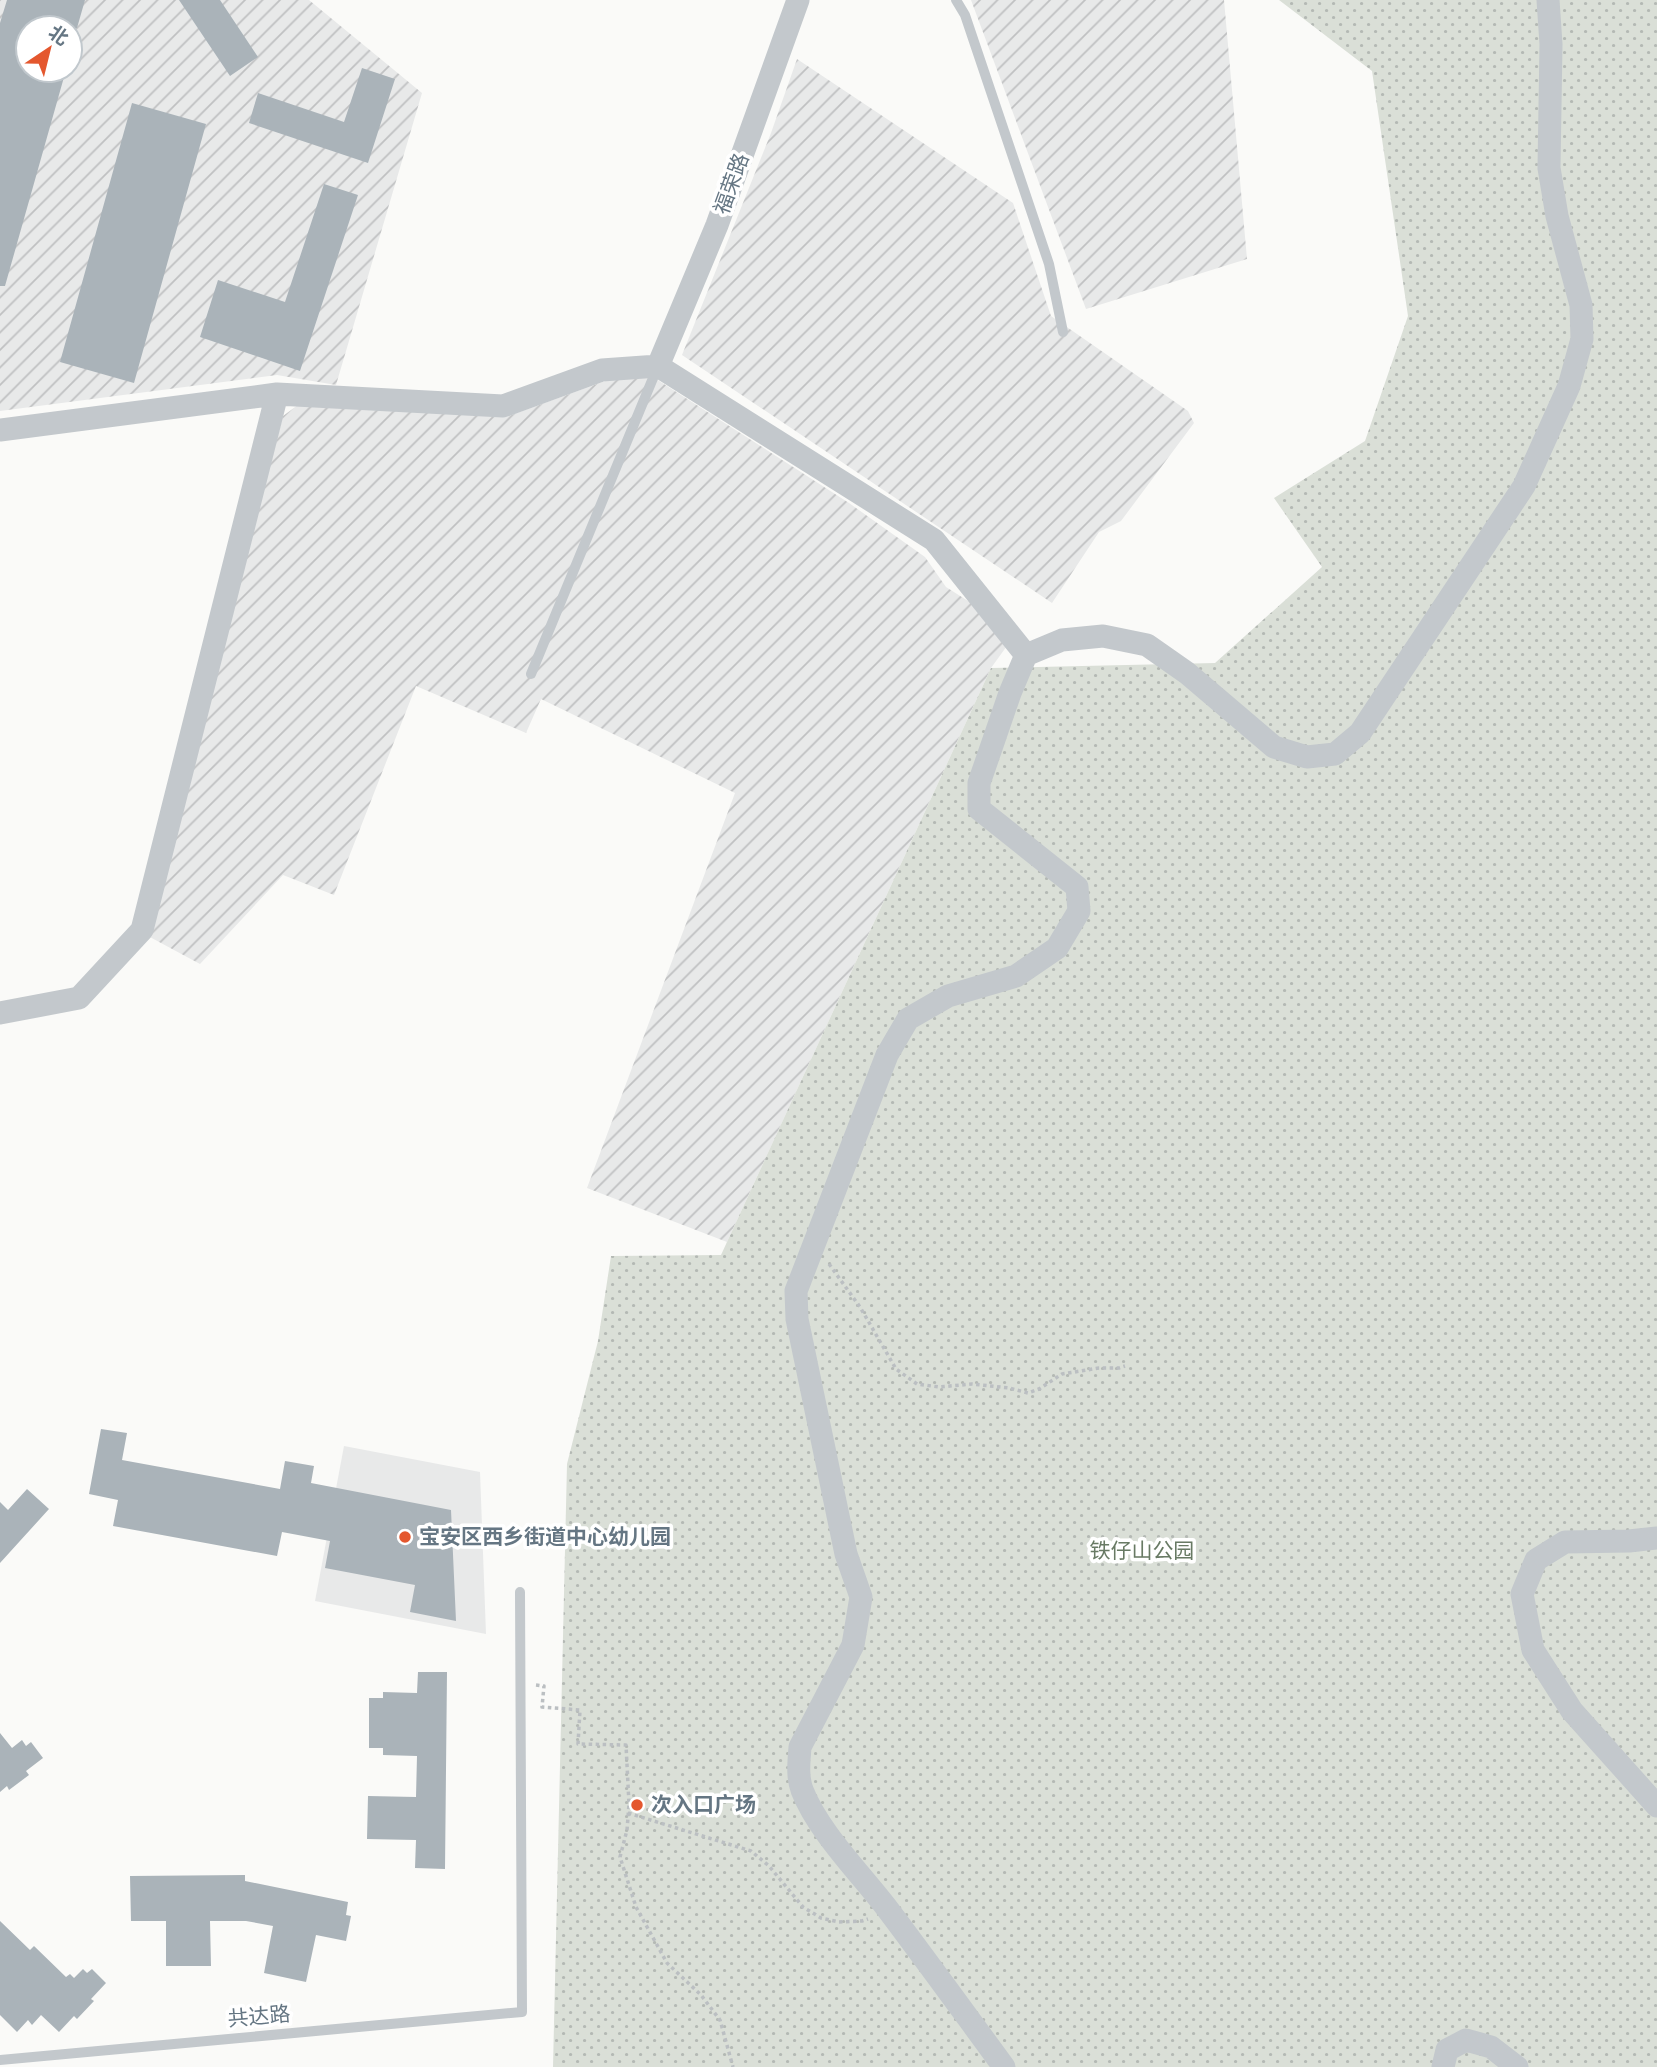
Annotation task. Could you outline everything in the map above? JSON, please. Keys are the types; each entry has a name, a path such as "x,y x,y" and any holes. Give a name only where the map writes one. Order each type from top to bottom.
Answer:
{"street":[{"name":"福荣路","path":"658,366 717,225 798,0"},
{"path":"1004,2067 889,1911 828,1834 801,1786 800,1747 853,1645 860,1597 846,1554 797,1320 796,1291 887,1055 908,1019 948,996 1016,976 1057,948 1079,911 1077,887 979,809 979,783 1026,655 1062,640 1103,636 1147,645 1187,673 1274,747 1307,757 1335,754 1360,733 1524,486 1569,386 1582,339 1581,305 1557,216 1549,168 1551,44 1548,0"},
{"path":"0,430 277,394 503,406 602,370 658,366 934,540 1026,655"},
{"path":"0,1013 79,998 142,930 277,394"},
{"path":"1657,1538 1564,1542 1536,1560 1522,1594 1533,1650 1572,1711 1657,1807"},
{"path":"1443,2067 1447,2050 1466,2040 1491,2047 1517,2067"}],"lane":[{"path":"956,0 965,15 1049,264 1063,332"},
{"path":"531,674 658,366"},
{"path":"520,1592 520,1684"},
{"name":"共达路","path":"0,2060 522,2012 520,1684"}],"path":[{"path":"813,1247 834,1269 860,1307 895,1369 917,1384 939,1387 972,1384 1028,1393 1062,1374 1125,1366"},
{"path":"520,1684 544,1686 542,1707 580,1710 578,1744 626,1745 628,1813 620,1857 636,1907 667,1964 701,1995 720,2020 733,2067"},
{"path":"628,1813 751,1850 769,1866 803,1907 821,1917 839,1922 862,1922 889,1911"}],"shaded area":[{"path":"0,0 309,0 422,93 336,385 277,375 0,411"},
{"path":"971,0 1224,0 1247,259 1086,309"},
{"path":"797,59 1013,203 1051,316 1188,411 1194,423 1121,521 1099,532 1052,603 682,355 771,133"},
{"path":"653,377 849,503 925,557 946,587 1017,632 991,668 727,1242 587,1188 735,793 541,699 526,733 416,686 334,895 283,875 200,964 148,936 283,416 298,405 506,417 608,380"},
{"name":"宝安区西乡街道中心幼儿园","path":"344,1446 480,1472 486,1634 315,1601"}],"green space":[{"name":"铁仔山公园","path":"1279,0 1657,0 1657,2067 553,2067 567,1464 598,1341 611,1256 721,1255 991,668 1215,663 1322,567 1274,498 1365,441 1408,316 1372,71"}],"building":[{"path":"7,0 85,0 81,14 14,14 14,84 62,84 5,286 0,286 0,23"},
{"path":"179,0 220,0 258,57 230,76"},
{"path":"362,68 395,79 368,163 249,123 258,93 344,122"},
{"path":"132,103 206,124 134,383 60,362"},
{"path":"324,184 358,195 300,371 200,337 218,280 285,302"},
{"path":"101,1429 127,1433 122,1460 280,1489 285,1461 314,1466 311,1483 451,1510 456,1621 410,1612 415,1585 325,1568 330,1541 282,1532 277,1556 113,1526 118,1500 89,1494"},
{"path":"27,1489 49,1509 0,1563 0,1502 8,1510"},
{"path":"418,1672 447,1672 445,1869 415,1868 416,1840 367,1839 368,1796 416,1797 417,1756 383,1755 383,1748 369,1748 369,1698 383,1698 383,1692 417,1693"},
{"path":"0,1733 12,1748 22,1740 26,1746 31,1742 43,1758 26,1771 29,1775 9,1790 7,1786 0,1792"},
{"path":"245,1875 245,1881 348,1902 346,1915 351,1916 346,1941 316,1935 306,1982 264,1973 273,1926 246,1921 210,1921 211,1966 166,1966 166,1921 131,1921 130,1876"},
{"path":"0,1921 30,1950 34,1946 66,1977 70,1974 74,1978 83,1969 87,1973 92,1969 106,1983 77,2019 74,2016 59,2032 41,2015 32,2025 28,2020 17,2032 0,2015"}],"place":[{"name":"宝安区西乡街道中心幼儿园","path":"405,1537"},
{"name":"次入口广场","path":"637,1805"}]}
